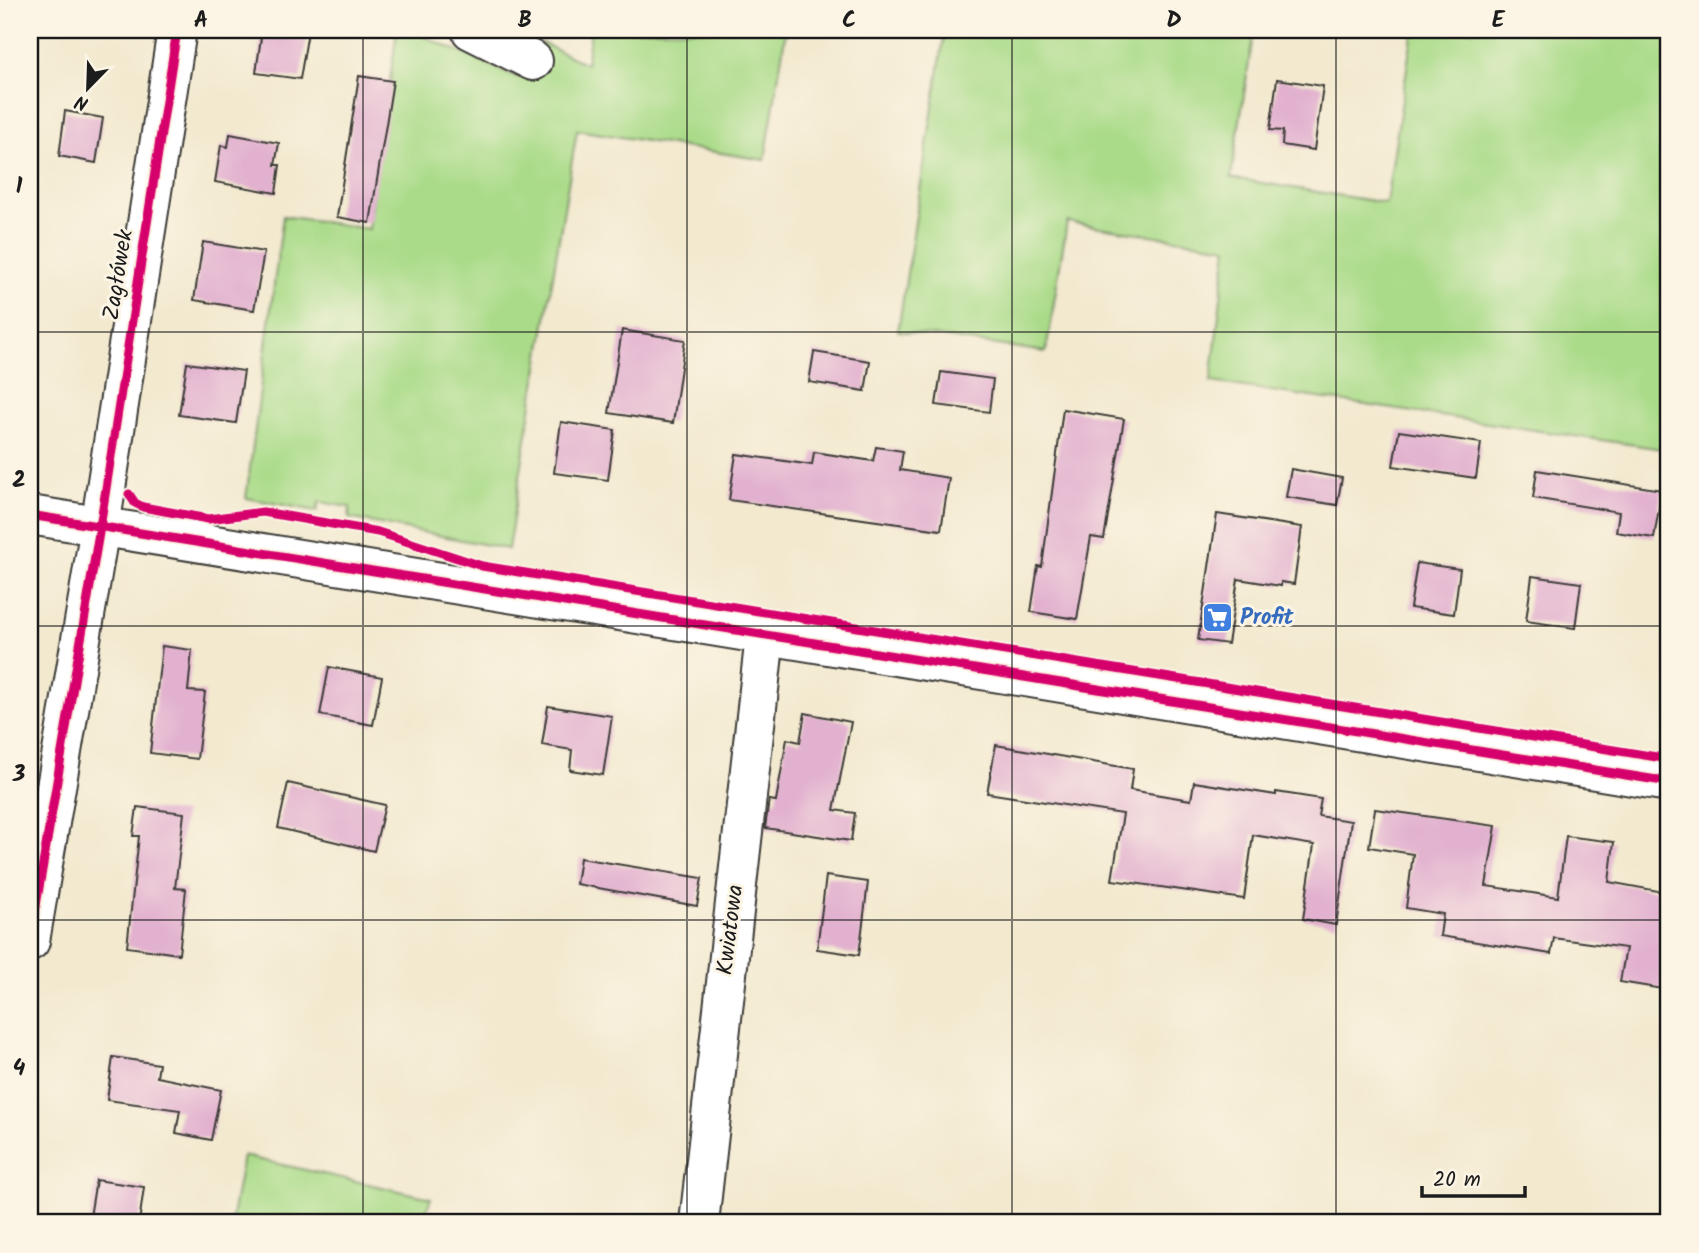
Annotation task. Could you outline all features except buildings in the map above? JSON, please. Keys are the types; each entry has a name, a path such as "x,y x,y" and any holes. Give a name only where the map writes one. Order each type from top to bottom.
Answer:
{"street":[{"name":"Zagłówek","path":"30,940 100,527 177,30"},
{"path":"471,30 533,61"},
{"path":"30,515 1669,782"},
{"name":"Kwiatowa","path":"699,1223 765,636"}],"green space":[{"path":"397,30 409,30 517,77 537,76 542,43 586,64 591,30 786,30 765,160 577,130 508,549 349,518 350,507 319,502 317,511 246,498 283,216 369,229"},
{"path":"945,30 1254,30 1231,178 1386,203 1413,30 1669,30 1669,450 1211,382 1227,247 1067,222 1046,352 898,331"},
{"path":"243,1156 431,1198 422,1223 231,1223"}],"cycle path":[{"path":"30,941 100,527 177,30"},
{"path":"129,494 135,503 143,507 208,519 263,512 378,532 482,566 1669,759"},
{"path":"30,515 1669,782"}],"place":[{"name":"Profit","path":"1217,618"}]}
